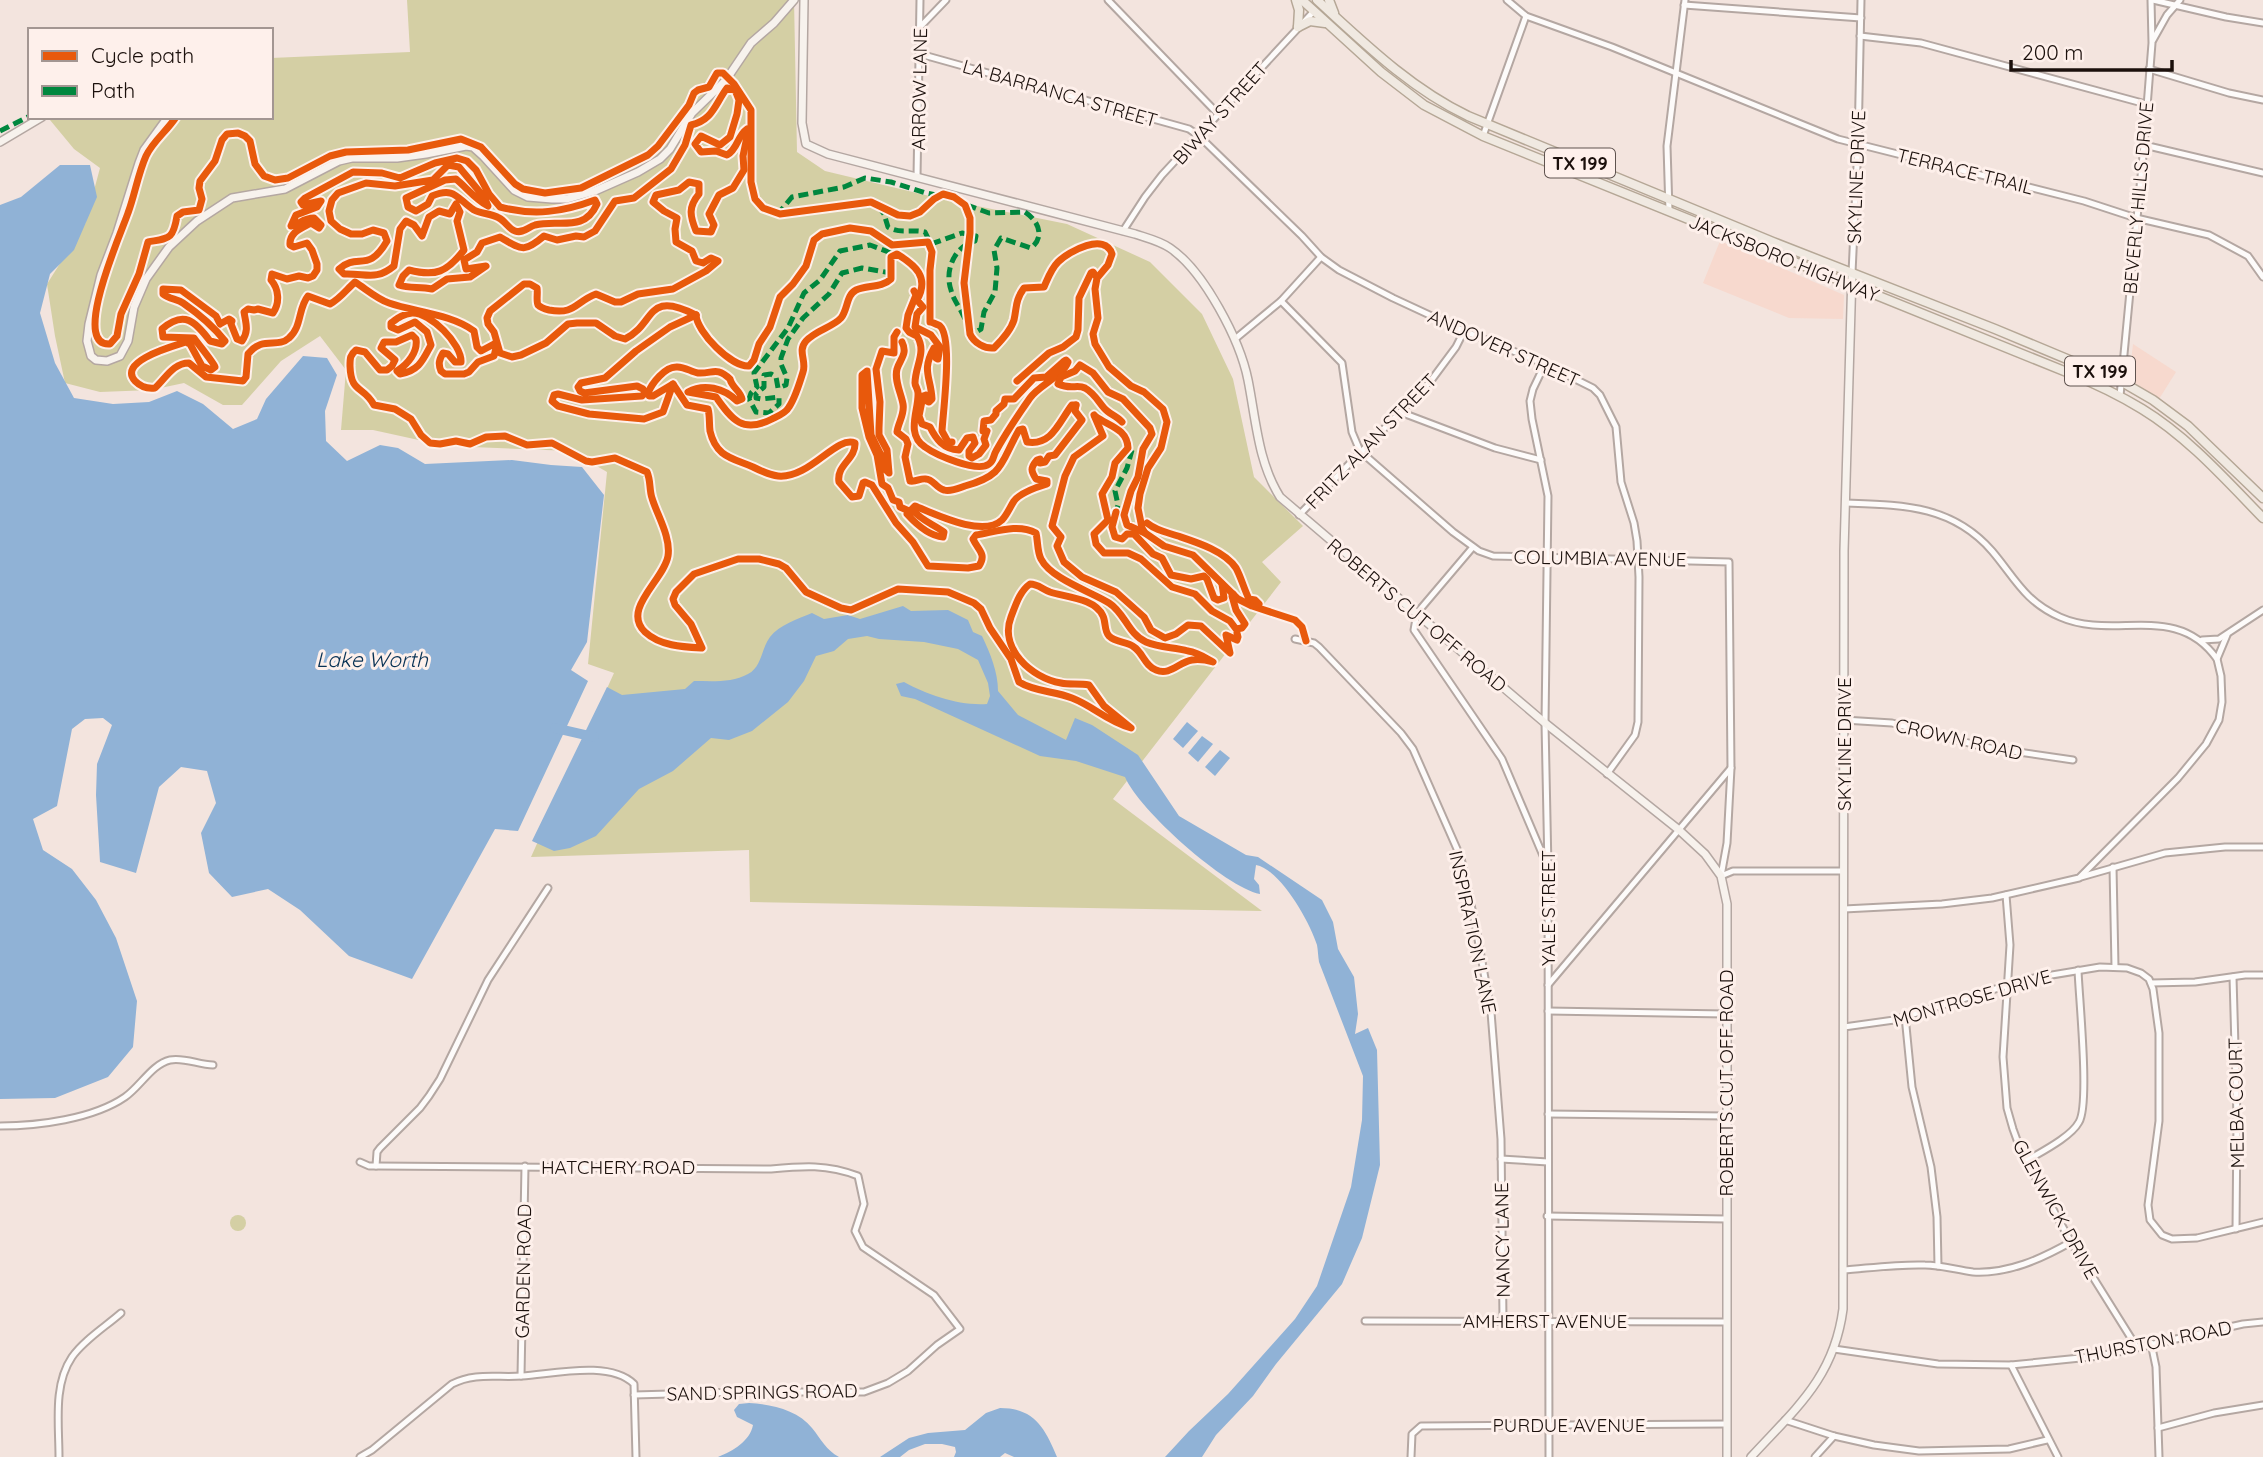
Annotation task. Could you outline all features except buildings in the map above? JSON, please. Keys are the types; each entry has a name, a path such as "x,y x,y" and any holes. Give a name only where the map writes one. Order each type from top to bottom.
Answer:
{"main road":[{"path":"1296,0 1299,10 1298,27 1312,21 1328,24"},
{"name":"JACKSBORO HIGHWAY","path":"1302,0 1381,72 1424,105 1483,136 2120,396 2163,424 2263,518"},
{"name":"JACKSBORO HIGHWAY","path":"1323,1 1335,16 1375,53 1429,95 1452,108 1489,120 1592,167 2122,382 2153,400 2188,426 2263,498"},
{"path":"1587,178 1592,167"},
{"path":"1989,341 1995,329"}],"street":[{"path":"167,119 144,150 102,275 87,341 91,356 96,360 114,359 123,352 134,307 146,279 169,247 197,221 232,198 285,189 339,161 352,158 426,155 466,146 473,147 514,190 528,197 567,199 595,191 660,159 670,149 692,113 726,80 751,44 794,0"},
{"name":"ROBERTS CUT OFF ROAD","path":"804,0 802,123 806,144 828,154 1123,231 1167,246 1183,258 1199,278 1235,339 1246,370 1265,468 1280,497 1545,723 1679,830 1705,854 1721,876 1727,904 1727,1457"},
{"name":"ARROW LANE","path":"917,177 920,0"},
{"path":"920,27 946,0"},
{"path":"1108,0 1219,115"},
{"name":"TERRACE TRAIL","path":"1507,0 1526,16 1838,139 2209,235 2248,256 2263,277"},
{"name":"SKYLINE DRIVE","path":"1751,1457 1811,1392 1825,1371 1842,1317 1846,503 1861,0"},
{"path":"2152,0 2263,23"},
{"name":"BEVERLY HILLS DRIVE","path":"2120,396 2144,145 2152,0"},
{"path":"2151,43 2180,0"},
{"name":"BIWAY STREET","path":"1123,231 1151,190 1323,1"},
{"path":"1669,211 1667,146 1684,3 1861,18"},
{"path":"1483,136 1526,16"},
{"path":"1860,36 1921,43 2146,104"},
{"name":"LA BARRANCA STREET","path":"920,54 1138,114 1189,130 1199,136"},
{"path":"2149,69 2229,93 2263,100"},
{"path":"0,142 39,119"},
{"name":"ANDOVER STREET","path":"1199,136 1303,236 1321,257 1366,284 1464,331 1545,364 1593,388 1600,395 1612,414 1619,440 1621,482 1634,523 1638,558 1638,722 1635,735 1607,774"},
{"path":"2144,145 2263,173"},
{"path":"1235,339 1281,301 1321,257"},
{"path":"1281,301 1342,363 1352,432 1360,451 1471,545 1417,613 1414,630 1502,759 1548,868"},
{"name":"FRITZ ALAN STREET","path":"1299,514 1441,369 1464,331"},
{"name":"YALE STREET","path":"1545,364 1530,401 1548,496 1545,723 1548,868 1549,1457"},
{"path":"1400,412 1484,444 1541,460"},
{"path":"1846,503 1911,507 1938,513 1960,524 1982,540 2026,596 2058,617 2092,626 2159,625 2180,630 2198,640 2217,659 2221,676 2220,720 2206,744 2178,778 2079,878"},
{"name":"COLUMBIA AVENUE","path":"1471,545 1493,556 1729,562 1731,768"},
{"path":"2198,640 2209,641 2227,635 2263,610"},
{"path":"2217,659 2227,635"},
{"name":"INSPIRATION LANE","path":"1295,639 1314,643 1401,733 1413,749 1461,858 1491,1012 1501,1160"},
{"name":"CROWN ROAD","path":"1844,720 1892,723 1984,747 2073,760"},
{"path":"1548,986 1731,768"},
{"path":"1731,768 1727,843 1721,876 1734,872 1843,871"},
{"path":"1843,909 1942,904 2006,895 2079,878 2165,853 2225,847 2263,847"},
{"path":"2113,867 2115,967"},
{"path":"376,1166 377,1152 420,1108 440,1079 488,980 548,888"},
{"name":"GLENWICK DRIVE","path":"2006,895 2010,945 2003,1058 2005,1088 2013,1129 2026,1161 2071,1242 2136,1346"},
{"name":"MONTROSE DRIVE","path":"1844,1027 1870,1025 2028,979 2078,970 2115,967 2141,973 2151,982 2195,982 2263,975"},
{"path":"2026,1161 2069,1132 2076,1126 2082,1114 2084,1092 2078,970"},
{"name":"MELBA COURT","path":"2233,977 2237,1118 2236,1229"},
{"path":"2151,982 2155,1000 2160,1068 2159,1121 2148,1205 2150,1220 2162,1235 2172,1239 2197,1238 2263,1222"},
{"path":"1548,1011 1726,1014"},
{"path":"1905,1016 1912,1087 1931,1167 1937,1217 1938,1266"},
{"path":"0,1126 55,1121 111,1105 136,1089 160,1064 168,1060 213,1065"},
{"path":"1548,1114 1727,1115"},
{"path":"1501,1160 1548,1161"},
{"name":"NANCY LANE","path":"1501,1160 1503,1320"},
{"name":"HATCHERY ROAD","path":"360,1162 369,1166 771,1169 809,1166 839,1168 858,1176"},
{"name":"GARDEN ROAD","path":"521,1377 525,1166"},
{"name":"SAND SPRINGS ROAD","path":"634,1395 864,1392 888,1383 908,1371 960,1329 934,1295 863,1247 855,1231 864,1204 858,1176"},
{"path":"1547,1216 1726,1219"},
{"path":"1843,1270 1910,1264 1973,1272 1996,1271 2041,1259 2071,1242"},
{"path":"59,1457 61,1381 73,1355 121,1313"},
{"name":"AMHERST AVENUE","path":"1365,1321 1726,1322"},
{"name":"THURSTON ROAD","path":"1834,1349 1938,1364 2011,1365 2100,1356 2136,1346 2263,1322"},
{"path":"2151,1343 2156,1367 2159,1457"},
{"path":"2011,1365 2058,1457"},
{"path":"360,1457 460,1380 483,1376 521,1377 560,1370 604,1371 628,1378 634,1384 636,1457"},
{"path":"2158,1428 2214,1413 2263,1405"},
{"path":"1785,1420 1834,1436 1919,1451 2009,1449 2048,1440"},
{"name":"PURDUE AVENUE","path":"1411,1457 1412,1434 1421,1426 1726,1424"},
{"path":"1815,1457 1834,1436"}],"shaded area":[{"path":"407,0 794,0 797,152 825,171 942,199 1067,224 1150,262 1202,314 1233,379 1254,477 1303,526 1262,562 1281,582 1113,799 1262,911 750,902 749,850 531,857 614,673 588,664 607,472 571,451 446,446 373,430 341,430 346,370 320,336 281,361 242,405 223,405 184,383 151,390 100,392 65,383 47,284 85,224 100,168 74,149 50,120 273,119 273,58 410,52"},
{"path":"1720,241 1844,295 1843,319 1789,318 1703,283"},
{"path":"2133,344 2176,372 2159,399 2129,379"},
{"path":"238,1215 246,1223 238,1231 230,1223"}],"water":[{"name":"Lake Worth","path":"60,165 90,165 97,197 74,250 50,274 40,313 55,363 74,398 113,404 149,402 177,391 203,404 233,429 257,419 266,399 303,356 327,358 337,375 325,411 326,441 347,461 380,445 398,448 425,464 512,460 582,467 604,495 587,642 571,670 588,681 518,831 495,829 412,979 349,956 300,910 268,889 232,897 209,873 201,833 216,803 207,771 181,767 159,787 136,873 100,862 97,764 112,725 103,718 85,719 72,729 57,806 33,819 43,850 72,869 96,900 116,938 137,1001 133,1047 108,1077 55,1098 0,1099 0,205 21,197"},
{"path":"903,606 911,611 948,610 968,620 973,632 982,636 988,649 998,691 1018,715 1066,740 1075,718 1092,725 1138,755 1179,816 1246,855 1258,857 1322,900 1333,922 1338,949 1354,977 1358,1014 1355,1034 1368,1028 1377,1050 1380,1165 1362,1238 1342,1284 1253,1396 1216,1435 1202,1457 1165,1457 1228,1394 1295,1319 1317,1286 1351,1187 1362,1120 1363,1076 1319,962 1317,945 1301,911 1275,876 1256,865 1254,879 1259,885 1260,894 1245,888 1206,863 1165,827 1133,791 1125,777 1076,761 1040,756 915,699 901,696 896,684 904,682 955,701 987,704 990,696 988,683 978,660 958,649 924,642 867,636 848,639 834,651 816,656 804,681 788,702 752,731 729,740 711,738 673,771 639,789 596,836 570,848 554,851 532,841 607,687 622,695 685,689 694,681 735,679 753,671 770,637 778,629 795,620 812,613 824,619 848,615 860,619"},
{"path":"1187,722 1198,731 1183,748 1173,739"},
{"path":"1202,736 1213,744 1198,762 1188,753"},
{"path":"1220,750 1230,758 1215,776 1205,767"},
{"path":"749,1403 792,1412 806,1422 827,1448 839,1457 718,1457 745,1441 751,1431 753,1425 737,1417 734,1410 739,1404"},
{"path":"1000,1408 1022,1412 1037,1422 1048,1437 1057,1457 1014,1457 1005,1453 1000,1457 954,1457 955,1447 925,1444 900,1457 880,1457 909,1438 928,1433 965,1430 986,1413"}],"waterway":[{"path":"555,728 594,737"}],"marked path":[{"path":"0,131 28,117"},
{"path":"777,215 792,197 844,187 865,178 941,196"},
{"path":"878,206 888,227 925,232 931,244 962,233 976,236 975,241 957,253 949,275 953,296 968,325 976,332 981,329 984,312 995,292 997,268 994,250 1001,238 1031,248 1039,234 1037,224 1025,212 989,213 964,204"},
{"path":"891,253 870,245 840,251 820,280 804,293 788,328 754,373 757,387 749,399 756,412 769,413 779,404 779,397 756,398 756,394 764,387 764,375 771,374 776,377 778,388 786,385 787,378 781,358 788,339 803,318 829,294 842,273 862,268 891,273"},
{"path":"1115,515 1118,505 1115,491 1127,468 1132,450"}],"cycle path":[{"path":"174,119 146,156 102,286 95,327 99,340 110,344 117,336 121,314 139,274 148,242 161,240 172,234 177,216 183,212 199,210 202,199 200,181 215,161 222,140 227,134 238,133 245,136 250,141 255,164 264,176 275,180 288,178 330,156 346,152 408,150 461,139 481,147 515,184 523,189 545,193 581,188 648,155 689,105 694,93 709,87 717,73 723,73 734,84 751,110 751,182 755,199 763,208 780,214 871,202 898,215 910,216 920,212 943,194 954,197 965,205 970,218 970,233 964,283 970,334 977,343 994,348 1014,320 1018,300 1024,288 1044,287 1053,268 1063,258 1086,246 1102,244 1112,254 1108,265 1097,278 1095,289 1098,318 1093,334 1095,344 1109,367 1163,409 1167,422 1161,448 1148,468 1140,494 1138,508 1142,528 1164,546 1193,555 1238,599 1295,620 1302,627 1306,641"},
{"path":"673,384 687,405 708,409 710,431 721,451 732,459 768,474 790,475 811,465 839,445 855,443 840,471 839,482 852,497 859,496 863,483 872,485 928,566 979,566 982,555 973,539 976,535 1006,529 1029,530 1036,533 1041,559 1053,573 1109,603 1140,638 1156,645 1195,653 1213,662 1192,660 1170,670 1156,670 1149,666 1134,647 1109,636 1103,616 1093,605 1030,584 1019,598 1008,629 1010,640 1020,660 1050,680 1064,684 1089,685 1104,706 1131,728 1114,722 1072,698 1019,682 1011,659 981,609 974,603 948,592 898,589 851,610 841,608 806,592 786,568 759,559 738,559 694,574 676,592 673,599 675,605 691,624 702,648 672,645 651,637 639,623 638,614 646,594 665,565 668,549 647,472 615,458 586,461 552,443 527,445 505,436 486,437 470,444 456,441 430,443 411,419 395,409 374,405 355,385 350,366 353,353 356,350 365,352 380,370 387,370 395,360 381,348 384,342 396,342 412,335 416,339 414,353 397,371 400,374 406,373 416,367 431,345 427,332 415,322 398,330 391,327 391,323 396,319 412,313 436,323 456,347 461,362 455,362 448,354 443,353 439,364 445,374 469,372 478,362 494,356 496,348 494,344 481,351 477,347 474,331 465,325 389,303 355,282 330,304 308,296 296,328 289,338 280,342 264,343 248,354 246,377 243,381 206,377 189,363 174,368 155,388 140,385 132,374 140,361 186,342 190,344 202,366 211,370 215,367 194,338 163,337 162,329 183,319 194,323 210,341 222,344 225,341 195,311 163,294 163,289 181,290 216,316 220,324 229,319 237,339 242,341 246,331 244,312 258,309 273,313 277,305 278,296 271,280 272,274 287,279 299,276 308,278 317,270 312,250 307,243 294,247 290,245 292,237 300,229 311,223 319,228 321,225 314,218 291,226 296,215 317,207 321,201 303,205 301,202 353,172 382,173 400,178 435,163 457,158 467,161 476,170 489,194 500,207 548,211 595,200 597,204 592,213 578,222 535,225 518,232 496,216 474,210 451,193 432,196 428,204 416,211 408,207 406,198 445,180 456,179 488,206 484,197 459,167 448,165 433,180 395,186 366,183 338,193 332,200 329,211 331,221 351,234 373,230 384,233 387,241 374,257 346,264 339,269 344,274 376,275 388,271 394,266 400,229 406,221 414,225 422,236 429,217 439,211 450,214 456,204 460,212 457,221 464,250 440,271 427,273 409,270 399,285 432,289 447,279 470,277 486,266 466,269 464,260 477,252 482,243 500,237 523,248 544,236 557,240 584,237 595,231 615,201 634,198 671,169 685,145 691,125 713,111 727,88 735,90 739,100 730,137 720,145 701,136 695,144 701,152 716,151 727,155 747,129 744,170 733,188 719,195 709,214 714,225 711,232 696,231 692,221 691,212 699,194 699,184 689,182 679,190 656,195 653,202 677,218 676,242 692,251 696,261 703,263 711,258 718,261 706,271 673,289 638,294 621,302 596,294 564,311 540,307 537,303 537,288 524,284 490,311 487,318 500,353 512,357 546,343 568,324 596,323 615,336 625,339 635,333 659,307 680,308 696,315"},
{"path":"696,315 702,330 716,347 733,361 749,366 770,327 780,297 806,266 814,240 822,234 850,228 871,231 892,245 928,242 932,252 930,322 940,326 946,345 942,431 948,442 952,442"},
{"path":"696,315 670,327 636,351 605,378 581,383 578,387 584,393 637,386 643,389 645,393 642,396 582,400 558,394 554,395 552,401 558,406 589,414 644,419 663,412 673,384 653,396 648,393 659,376 679,367 698,373 718,372 730,379 742,399 737,401 726,393 707,387 688,392 716,397 739,422 753,425 777,417 788,409 797,390 803,372 803,345 841,318 853,292 883,284 891,279 891,257 897,254 915,267 921,278 921,292 917,300 923,307 917,314 915,327 931,335 940,347 938,359 934,348 928,363 932,399 929,402 926,395 923,396 919,416 922,424 930,427 944,445 959,450 967,438 973,437 975,443 969,456 972,458 979,454 986,445 984,439 987,431 983,431 984,421 991,420 1005,399 1014,399 1034,378 1046,377 1063,362 1068,362 1061,372 1030,398 989,464 966,465 938,454 919,442 914,422 918,400 915,377 921,348 917,336 906,328 916,295 914,291"},
{"path":"1017,381 1049,353 1076,337 1079,298 1091,273 1095,275"},
{"path":"897,332 894,337 894,353 882,351 876,369 880,402 879,435 887,450 889,473 883,467 882,457 871,435 867,371 862,375 862,408 869,437 877,455 882,484 888,488 893,500 909,511 907,514 911,518 933,534 943,537 944,532 919,516 912,509 915,506 946,519 983,527 1002,520 1017,498 1047,484 1047,481 1036,479 1032,467 1037,460 1040,459 1040,463 1045,462 1049,456 1055,455 1082,420 1075,411 1076,405"},
{"path":"902,342 904,353 896,378 903,408 897,432 908,444 905,457 910,481 928,479 941,489 947,490 978,482 1000,466 1019,430 1023,429 1027,442 1043,440 1054,431 1072,405 1076,405"},
{"path":"1122,422 1085,388 1058,384 1061,377 1075,371 1080,365 1093,373 1108,392 1123,399 1150,428 1152,434 1143,449 1138,477 1124,515 1127,525 1145,533"},
{"path":"1094,415 1103,436 1074,457 1065,476 1052,526 1061,537 1057,546 1064,562 1082,577 1116,592 1144,617 1151,630 1165,638 1188,625 1201,626 1230,653 1226,635 1237,640 1237,633"},
{"path":"1095,416 1121,432 1128,448 1115,463 1112,477 1102,494 1108,520 1094,534 1096,544 1104,553 1128,553 1141,559 1172,587 1195,594 1212,611 1230,621 1236,629 1242,628 1245,624 1236,610 1233,594"},
{"path":"1116,512 1112,527 1115,537 1122,539 1127,534 1134,534 1153,554 1162,558 1171,575 1191,579 1204,576 1214,598 1218,600 1224,598 1222,584"},
{"path":"1147,523 1158,530 1201,544 1225,557 1236,568 1249,599 1259,604"}]}
